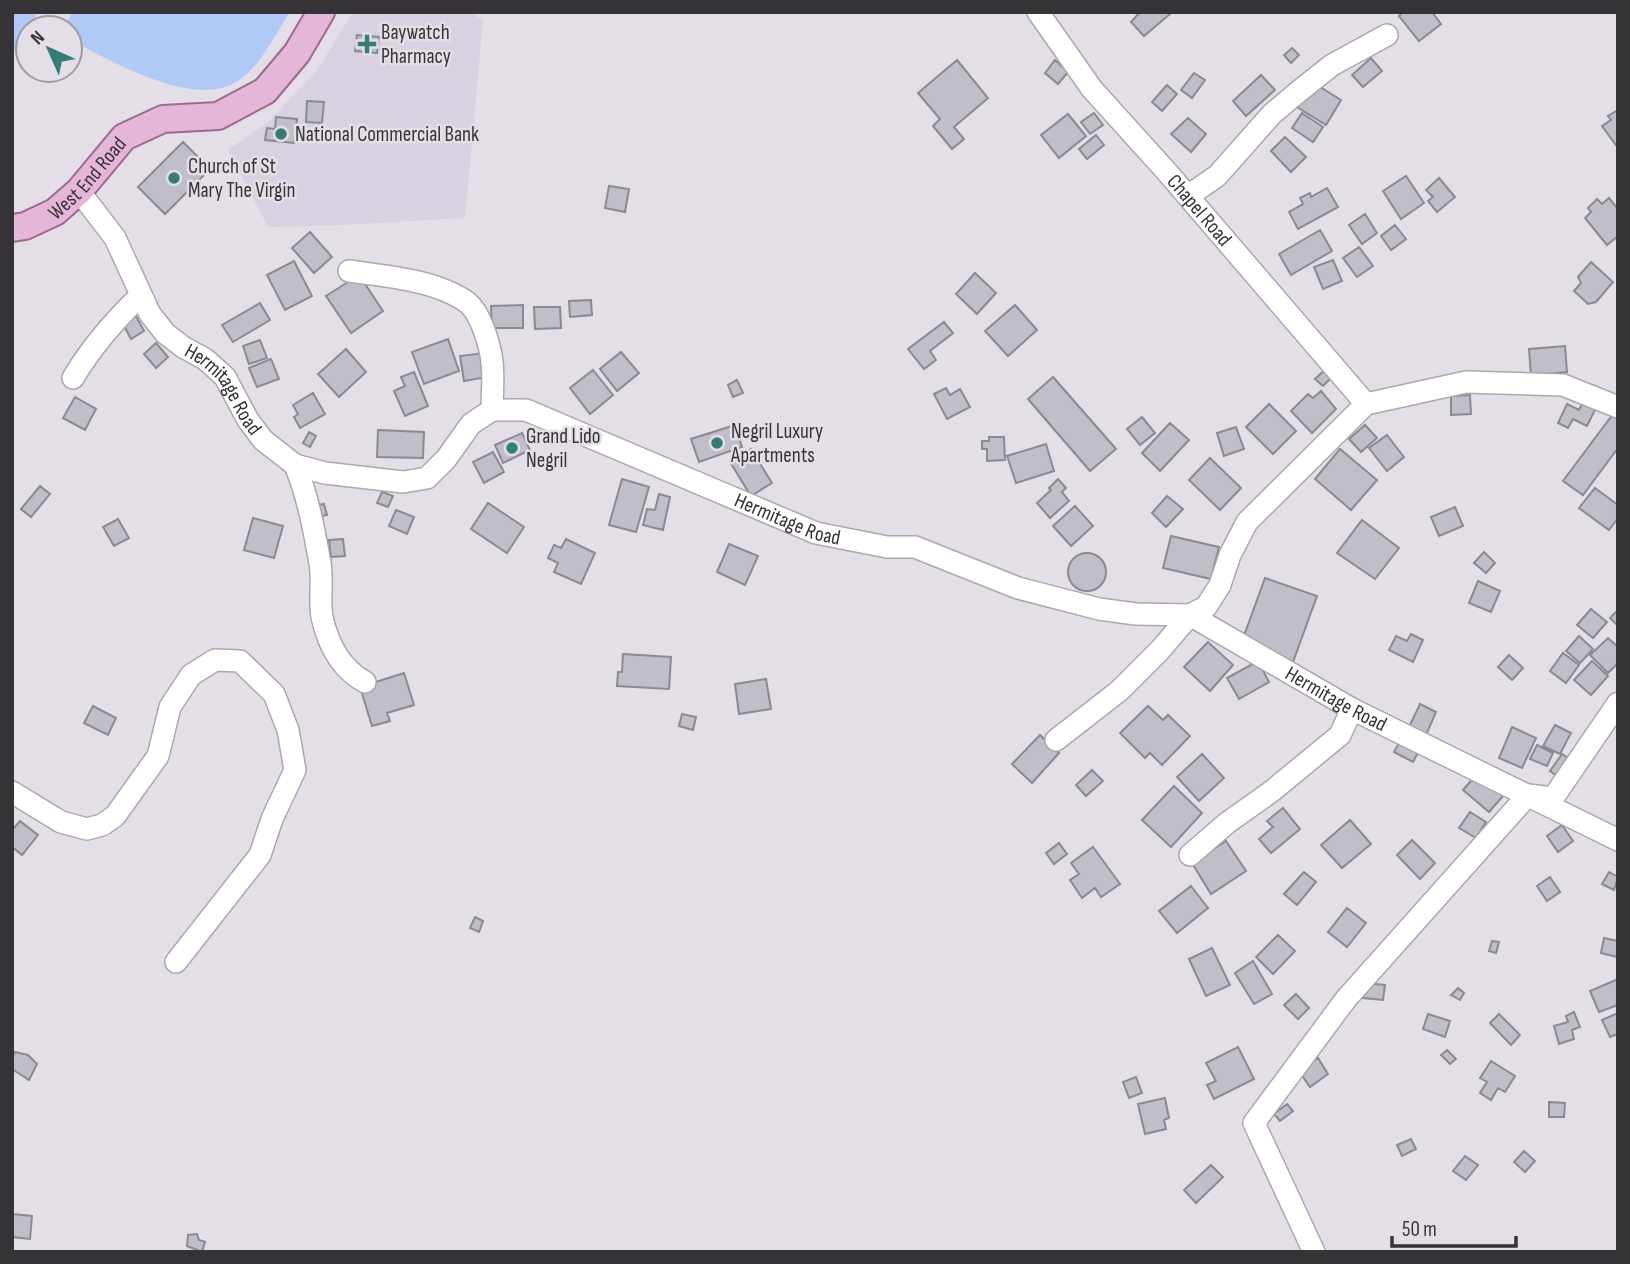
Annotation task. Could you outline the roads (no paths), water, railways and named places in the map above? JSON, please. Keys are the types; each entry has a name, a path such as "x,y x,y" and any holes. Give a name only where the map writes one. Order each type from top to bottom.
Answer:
{"main road":[{"name":"West End Road","path":"12,228 25,226 55,212 79,191 124,138 163,118 218,116 265,91 297,53 321,12"}],"street":[{"name":"Chapel Road","path":"1038,12 1092,89 1188,196 1366,404"},
{"path":"1188,196 1217,176 1272,114 1298,92 1332,65 1387,35"},
{"name":"Hermitage Road","path":"79,191 115,238 150,314 165,333 205,359 225,377 248,421 263,440 295,465 403,482 427,478 446,459 471,424 492,410 526,410 816,533 887,547 915,547 1018,587 1099,609 1136,614 1190,615 1352,709 1618,840"},
{"path":"349,271 393,277 442,290 469,304 484,329 492,362 492,410"},
{"path":"73,378 88,352 140,296"},
{"path":"1056,740 1119,691 1190,615 1206,607 1220,585 1230,555 1247,522 1366,404 1466,382 1563,385 1618,407"},
{"path":"295,465 303,483 313,521 321,568 322,617 337,657 354,676 365,682"},
{"path":"12,792 61,822 87,829 102,825 115,816 158,756 170,707 191,675 215,660 240,661 274,694 288,730 295,770 272,819 260,855 176,962"},
{"path":"1314,1252 1254,1123 1346,999 1528,796 1553,798 1618,703"},
{"path":"1190,855 1340,735 1352,709"}],"water":[{"path":"12,12 36,12 14,14 12,51"},
{"path":"290,12 261,58 246,75 220,88 199,90 154,79 84,47 84,14 71,14"}],"place":[{"name":"Baywatch Pharmacy","path":"367,44"},
{"name":"National Commercial Bank","path":"281,134"},
{"name":"Church of St Mary The Virgin","path":"174,178"},
{"name":"Negril Luxury Apartments","path":"717,443"},
{"name":"Grand Lido Negril","path":"512,448"}]}
